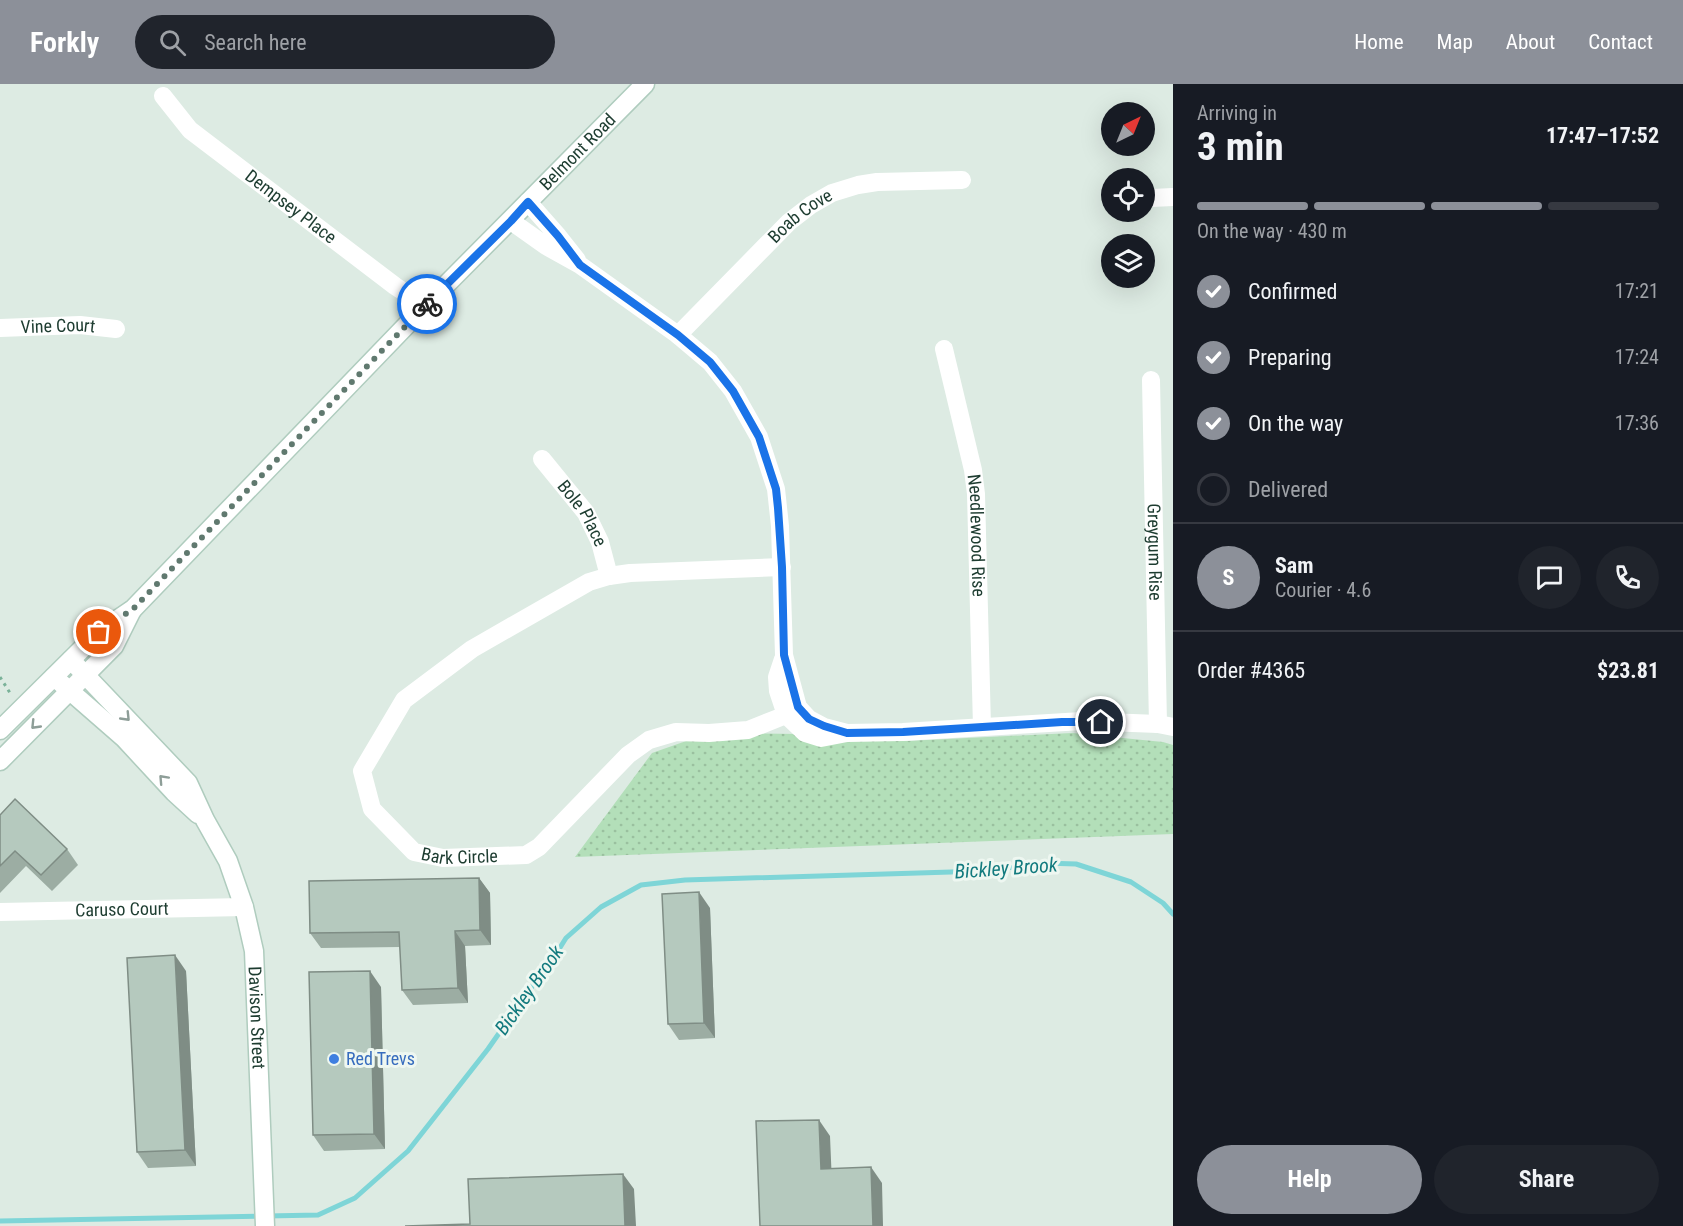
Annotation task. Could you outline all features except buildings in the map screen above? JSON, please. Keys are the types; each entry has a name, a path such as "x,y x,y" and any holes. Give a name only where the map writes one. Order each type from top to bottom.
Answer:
{"street":[{"name":"Belmont Road","path":"0,730 99,632 133,609 425,306 645,84"},
{"name":"Dempsey Place","path":"163,96 190,130 395,286 425,306"},
{"name":"Boab Cove","path":"678,335 789,222 832,193 877,182 962,180"},
{"path":"1155,198 1173,197"},
{"path":"528,202 580,265"},
{"path":"511,221 546,246 580,265 678,335 710,362 733,391 759,437 776,489 782,567 784,655 777,677 778,691 805,733 821,738 847,733 903,732 1082,721 1166,725"},
{"name":"Vine Court","path":"0,328 80,325 116,329"},
{"name":"Needlewood Rise","path":"944,349 973,470 976,494 982,727"},
{"name":"Greygum Rise","path":"1151,380 1166,725"},
{"name":"Bole Place","path":"542,459 586,513 600,542 609,576"},
{"name":"Bark Circle","path":"782,567 630,573 589,582 472,650 404,700 362,771 372,809 414,852 443,858 526,855 539,848 628,755 649,740 676,732 709,733 748,730 792,711"},
{"name":"Belmont Road","path":"0,761 114,646 133,609"},
{"name":"Davison Street","path":"71,660 188,783 228,861 244,907 254,951 266,1226"},
{"name":"Davison Street","path":"54,677 124,738 174,792 205,820"},
{"name":"Caruso Court","path":"0,912 244,907"}],"path":[{"path":"0,677 23,708"}],"green space":[{"path":"709,733 798,734 906,741 1072,733 1163,742 1173,745 1173,834 575,857 652,753"}],"waterway":[{"name":"Bickley Brook","path":"0,1221 318,1215 355,1198 408,1151 488,1049 509,1019 511,1008 519,1004 530,991 537,975 551,962 566,938 601,907 641,885 685,880 984,871 1044,863 1076,864 1131,882 1163,903 1173,914"}],"way so far":[{"path":"99,632 133,609 427,304"}],"place":[{"name":"Red Trevs","path":"334,1059"}],"route":[{"path":"427,304 528,202 580,265 678,335 710,362 733,391 759,437 776,489 782,567 784,655 798,707 809,719 847,733 903,732 1082,721 1101,722"}]}
